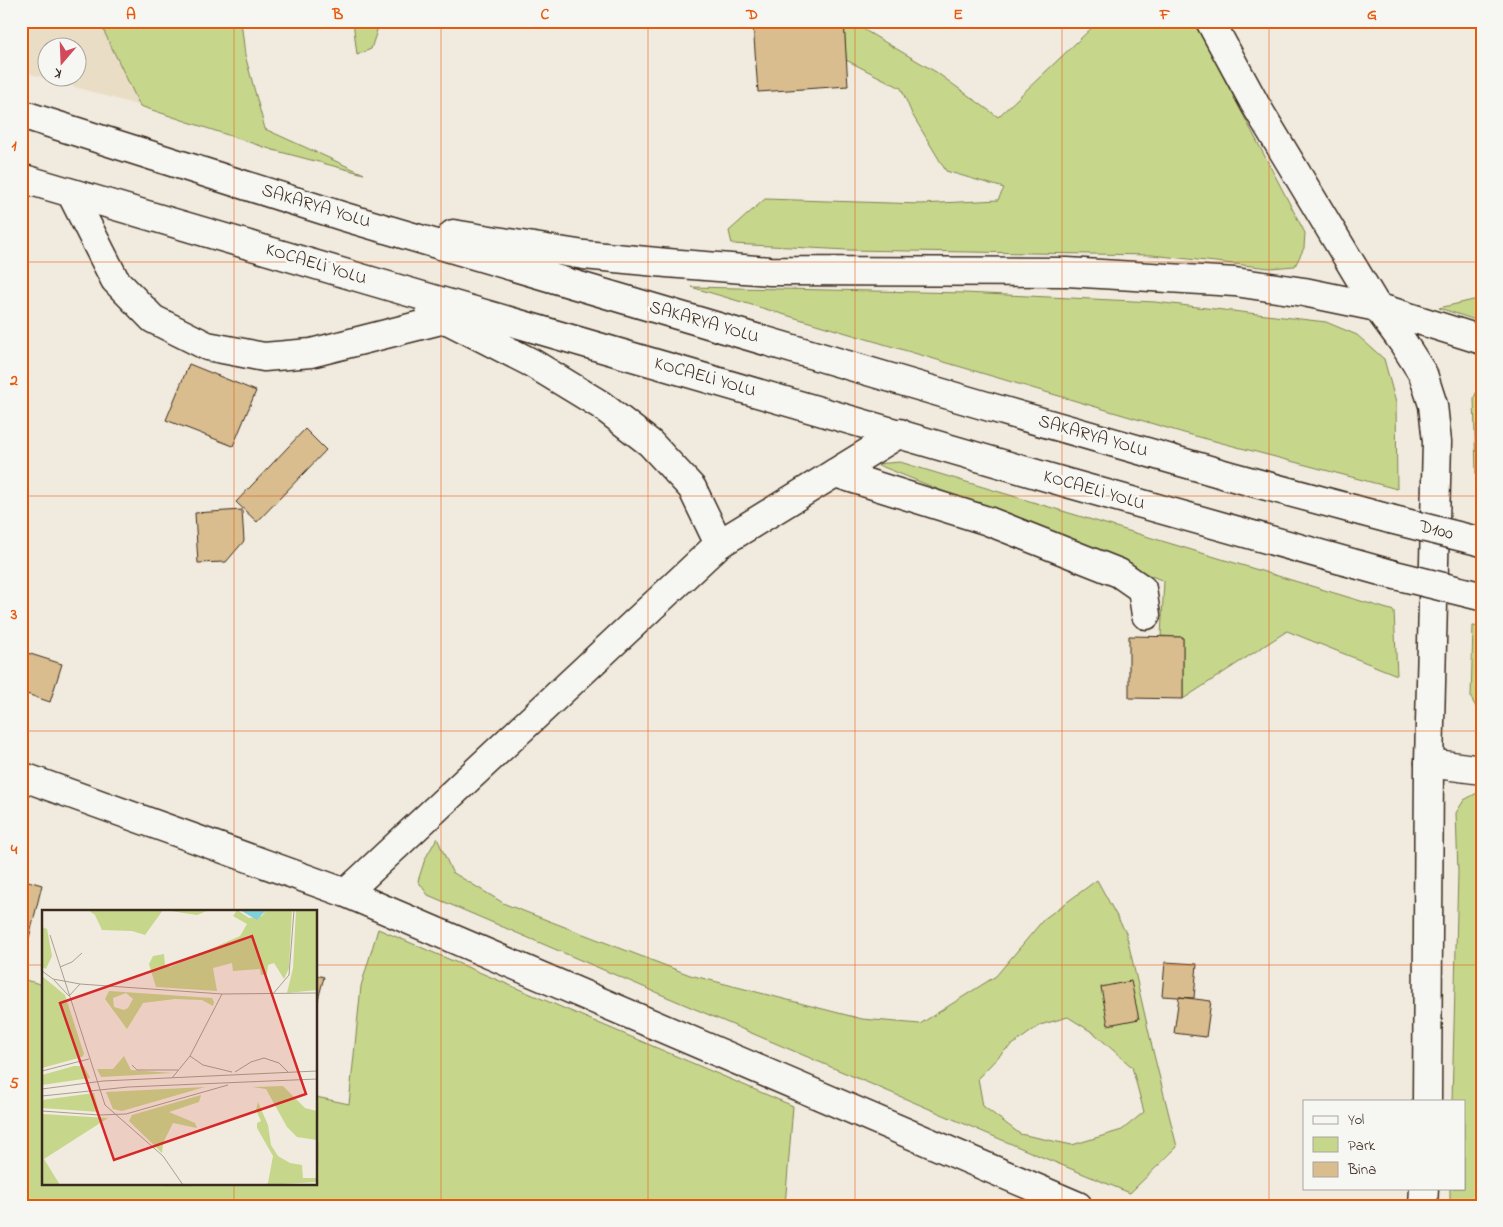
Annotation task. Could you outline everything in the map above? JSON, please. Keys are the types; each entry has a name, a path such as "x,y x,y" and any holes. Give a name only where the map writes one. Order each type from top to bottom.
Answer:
{"main road":[{"path":"1210,21 1255,104 1377,307 1423,374 1433,405 1437,442 1429,763 1427,1100"},
{"name":"SAKARYA YOLU","path":"21,114 345,217 1002,411 1390,519"},
{"name":"KOCAELİ YOLU","path":"21,178 1071,484 1390,574 1481,596"},
{"path":"71,192 115,280 153,319 207,346 264,357 311,353 445,319"},
{"path":"345,217 584,255 667,263 770,270 1067,272 1235,282 1304,292 1377,307 1482,340"},
{"path":"371,281 532,363 601,406 650,443 692,488 719,544"},
{"path":"346,893 719,544 900,434"},
{"path":"835,473 988,521 1120,573 1142,589 1146,615"},
{"name":"D100","path":"1390,519 1482,542"},
{"path":"1429,763 1482,770"},
{"path":"21,776 346,893 1078,1206"},
{"path":"1423,1206 1424,1190"}],"shaded area":[{"path":"21,21 99,21 140,106 79,88 88,88 88,38 38,38 38,76 21,71"}],"green space":[{"path":"99,21 241,21 245,55 265,129 364,174 273,150 140,106"},
{"path":"353,21 380,21 371,49 357,55"},
{"path":"844,21 849,21 936,72 998,117 1099,21 1194,21 1305,233 1304,248 1295,266 1270,268 1152,255 848,250 732,244 729,231 765,199 921,204 998,200 1004,188 946,171 912,114 901,88 846,60"},
{"path":"691,287 964,293 1155,302 1326,322 1357,335 1384,359 1396,403 1397,489 1184,433"},
{"path":"1482,298 1482,322 1439,308"},
{"path":"1482,378 1482,511 1477,510 1474,398"},
{"path":"900,462 1394,611 1397,675 1287,631 1183,699 1183,637 1161,636 1164,581 876,464"},
{"path":"1473,626 1482,627 1482,718 1471,698"},
{"path":"1479,792 1482,793 1482,1206 1450,1206 1450,1190 1466,1190 1466,1100 1452,1100 1458,873 1456,813 1464,800"},
{"path":"437,838 452,872 505,904 690,975 862,1019 920,1024 996,976 1044,919 1097,880 1126,933 1177,1147 1130,1193 428,895 418,881 425,859","holes":["1068,1017 1095,1034 1132,1067 1144,1112 1122,1130 1072,1145 1020,1134 983,1106 978,1078 1004,1051 1040,1025"]},
{"path":"378,929 793,1106 785,1206 21,1206 21,979 42,984 42,1184 318,1184 318,1097 349,1104 361,986"}],"building":[{"path":"793,21 844,21 848,86 758,92 753,24"},
{"path":"189,364 256,391 233,446 166,420"},
{"path":"305,429 326,450 257,522 236,502"},
{"path":"242,510 244,541 226,562 198,563 195,513"},
{"path":"1129,636 1183,637 1183,699 1129,698"},
{"path":"21,651 62,664 50,702 21,692"},
{"path":"21,879 42,885 29,938 21,936"},
{"path":"1165,962 1197,964 1194,998 1162,996"},
{"path":"318,976 324,977 318,1000"},
{"path":"1131,981 1139,1019 1108,1025 1101,987"},
{"path":"1179,997 1211,1001 1206,1037 1174,1033"}]}
